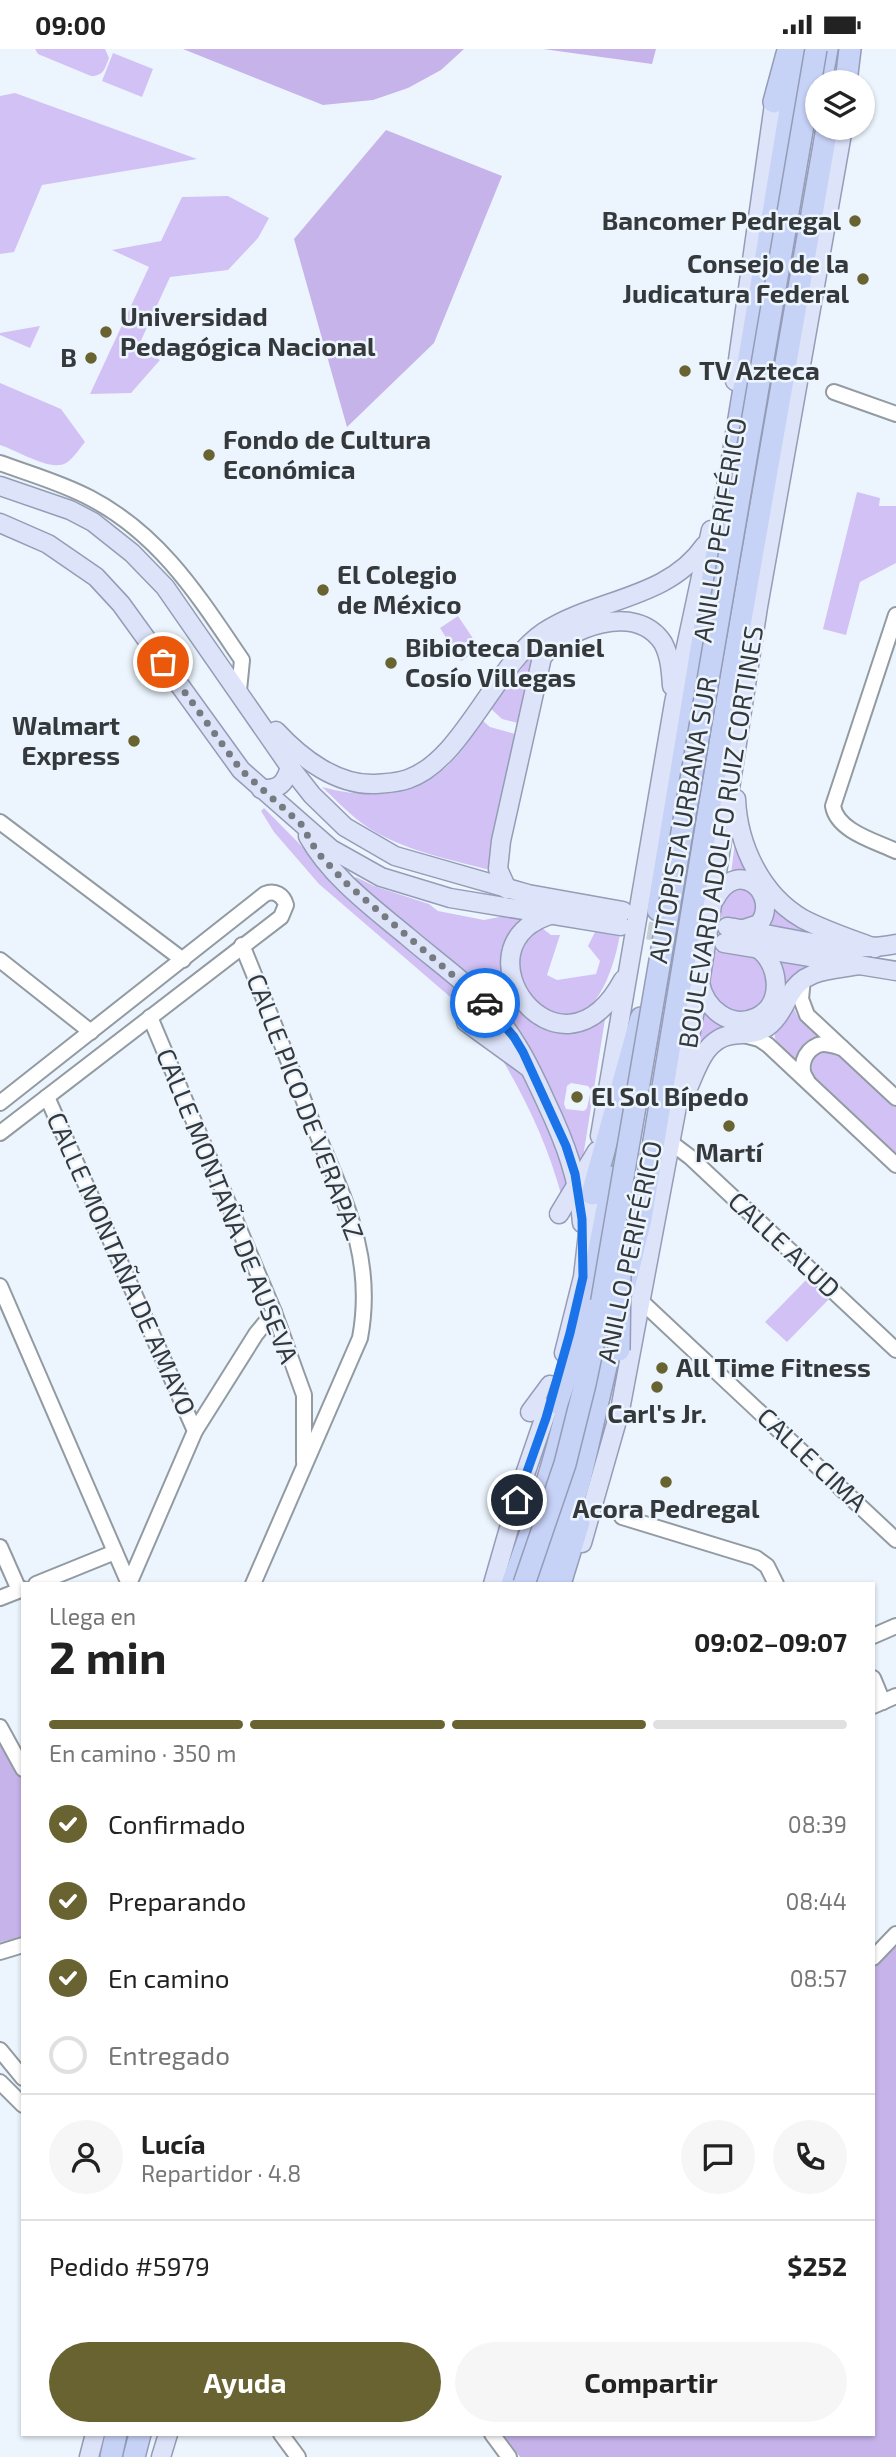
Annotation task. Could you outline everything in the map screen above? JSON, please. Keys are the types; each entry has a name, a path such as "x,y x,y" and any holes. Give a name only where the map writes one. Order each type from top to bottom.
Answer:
{"highway":[{"path":"774,102 789,49"},
{"name":"ANILLO PERIFÉRICO","path":"513,1582 537,1514 567,1412 641,1018 800,49"},
{"name":"AUTOPISTA URBANA SUR","path":"536,1582 569,1488 600,1368 614,1260 816,49"},
{"path":"823,70 827,49"},
{"path":"839,49 845,70"},
{"name":"AUTOPISTA URBANA SUR","path":"525,1582 565,1464 614,1260 729,639 811,140"},
{"name":"ANILLO PERIFÉRICO","path":"544,1582 579,1484 641,1219 787,353 831,140"},
{"path":"835,140 838,153"},
{"path":"787,353 792,413"},
{"path":"698,660 700,583"},
{"path":"732,671 758,607"},
{"path":"585,1189 641,1018"},
{"path":"504,1582 557,1403 614,1260"},
{"path":"561,1582 581,1517 619,1350 614,1260"},
{"path":"111,2457 116,2436"},
{"path":"120,2457 125,2436"},
{"path":"134,2457 140,2436"},
{"path":"145,2457 150,2436"}],"main road":[{"path":"494,1582 517,1500 546,1418 583,1277 585,1189 597,1151 674,703 709,539 731,413 783,49"},
{"path":"848,70 858,49"},
{"name":"BOULEVARD ADOLFO RUIZ CORTINES","path":"571,1582 620,1410 641,1301 700,983 758,607 838,153"},
{"path":"0,486 79,515 93,522 132,552 165,587 242,694 290,767 345,827 395,856 507,889 622,918 554,914 450,898 381,877 331,849 241,770 121,604 96,577 48,544 0,523"},
{"path":"242,694 287,743 312,763 341,779 366,785 408,779 424,771 445,753 522,651 540,635 558,623 657,587 695,559 709,539"},
{"path":"507,889 499,869 501,841 542,657 563,638 596,624 627,622 648,629 662,642 668,656 674,703"},
{"path":"261,789 275,789 282,785 290,767"},
{"path":"734,771 740,837 748,856 779,899 802,918 875,948"},
{"path":"301,824 317,852 358,895 484,1001 514,1037 532,1070 585,1189"},
{"path":"710,912 715,897 724,884 735,878 746,879 757,887 766,905 764,916 759,924 732,933"},
{"path":"554,914 526,928 511,957 511,973 515,987 533,1012 560,1023 586,1020 611,1000 628,970"},
{"path":"732,933 844,947 875,948 896,944"},
{"path":"700,983 707,1003 721,1015 739,1020 756,1018 770,1005 776,979 769,957 732,933"},
{"path":"757,948 896,971"},
{"path":"675,1117 704,1054 723,1037 763,1030 772,1023 803,978 822,971 860,965"},
{"path":"466,1022 532,1070"},
{"path":"559,1214 585,1189"},
{"path":"530,1412 558,1373"},
{"path":"500,1519 517,1500"},
{"path":"89,2457 94,2436"},
{"path":"162,2457 167,2436"}],"street":[{"path":"834,392 896,414"},
{"path":"0,463 91,498 126,521 163,553 196,591 242,660 242,694"},
{"path":"896,615 833,806 842,824 896,851"},
{"path":"0,822 183,960"},
{"path":"0,1103 265,894 280,895 285,901 284,914 0,1133"},
{"name":"CALLE PICO DE VERAPAZ","path":"242,945 353,1223 366,1287 360,1338 254,1582"},
{"path":"0,960 91,1032"},
{"path":"803,978 801,999 807,1015 896,1098"},
{"name":"CALLE MONTAÑA DE AUSEVA","path":"150,1017 274,1312 304,1395 304,1467"},
{"path":"744,1035 768,1045 896,1165"},
{"path":"810,1084 803,1076 802,1064 808,1053 818,1045 843,1048"},
{"path":"66,1052 68,1065 80,1070"},
{"path":"50,1064 63,1070 66,1083"},
{"name":"CALLE MONTAÑA DE AMAYO","path":"47,1097 195,1431"},
{"name":"CALLE ALUD","path":"670,1142 690,1157 896,1350"},
{"path":"1,1294 128,1582"},
{"name":"CALLE CIMA","path":"641,1301 896,1540"},
{"path":"130,1582 195,1431 256,1334 274,1312"},
{"name":"CALLE MONTAÑA DE AUSEVA","path":"304,1395 327,1416"},
{"path":"622,1517 756,1557 767,1566 775,1582"},
{"path":"0,1547 21,1590 0,1598"},
{"path":"41,1582 115,1552"},
{"path":"875,1635 896,1626"},
{"path":"875,1682 884,1701"},
{"path":"0,1727 21,1765"},
{"path":"875,1956 896,1934"},
{"path":"0,1952 21,1946"},
{"path":"0,2050 21,2076"},
{"path":"0,2082 21,2102"},
{"path":"282,2436 298,2457"},
{"path":"493,2436 509,2457"}],"shaded area":[{"path":"35,49 105,49 109,58 101,73 91,76 38,54"},
{"path":"183,49 464,49 441,70 408,88 373,100 323,105"},
{"path":"543,49 656,49 652,64"},
{"path":"113,53 153,69 142,97 102,81"},
{"path":"15,93 197,159 42,185 14,252 0,254 0,96"},
{"path":"386,130 502,176 434,343 347,427 294,239"},
{"path":"228,196 269,218 258,238 228,270 170,277 138,347 160,360 131,393 90,394 149,267 112,250 161,241 182,197"},
{"path":"40,326 30,348 0,335 0,333"},
{"path":"0,383 61,409 85,442 72,459 59,465 51,465 0,445"},
{"path":"857,492 880,498 879,506 896,506 896,563 860,582 846,635 823,629"},
{"path":"458,616 480,649 461,661 440,628"},
{"path":"537,655 529,673 518,723 502,719 490,708 529,659"},
{"path":"483,721 490,727 515,734 490,847 490,868 438,857 391,840 363,824 322,787 359,794 411,788 443,770"},
{"path":"264,808 347,892 480,1006 520,1057 319,884 274,832 261,811"},
{"path":"735,842 752,876 731,873"},
{"path":"356,877 374,886 429,904 438,911 484,920 509,915 529,920 507,951 503,971 511,999 520,1011 530,1021 558,1031 577,1029 606,1013 581,1170 478,986 354,880","holes":["571,1083 588,1086 591,1090 587,1108 584,1111 566,1109 564,1104 567,1086"]},
{"path":"730,889 747,889 759,901 761,908 751,924 720,917 723,902"},
{"path":"774,906 815,932 814,936 768,927 773,919"},
{"path":"542,928 551,935 560,935 547,975 557,980 596,974 600,961 588,946 596,930 620,934 615,958 604,986 588,1008 578,1014 566,1016 534,1007 519,977 519,955 531,936"},
{"path":"715,951 760,959 766,966 769,992 749,1011 729,1013 722,1009 709,991"},
{"path":"780,961 821,968 789,985 784,983"},
{"path":"793,1007 798,1017 820,1037 805,1046 796,1062 780,1046 775,1036 779,1025"},
{"path":"704,1011 726,1027 726,1030 699,1048"},
{"path":"828,1048 839,1052 896,1103 896,1156 816,1082 812,1071 814,1058"},
{"path":"496,1049 526,1071 560,1154 571,1190 563,1201 535,1122"},
{"path":"807,1279 829,1299 787,1342 765,1322"},
{"path":"0,1739 21,1776 21,1937 0,1942"},
{"path":"896,1945 896,2457 520,2457 504,2436 875,2436 875,1964"}],"tunnel":[{"path":"621,926 700,939"}],"way so far":[{"path":"163,662 241,770 301,824 317,852 346,883 485,1003"}],"place":[{"name":"Bancomer Pedregal","path":"855,221"},
{"name":"Consejo de la Judicatura Federal","path":"863,279"},
{"name":"Universidad Pedagógica Nacional","path":"106,332"},
{"name":"B","path":"91,358"},
{"name":"TV Azteca","path":"685,371"},
{"name":"Fondo de Cultura Económica","path":"209,455"},
{"name":"El Colegio de México","path":"323,590"},
{"name":"Bibioteca Daniel Cosío Villegas","path":"391,663"},
{"name":"Walmart Express","path":"134,741"},
{"name":"El Sol Bípedo","path":"577,1097"},
{"name":"Martí","path":"729,1126"},
{"name":"All Time Fitness","path":"662,1368"},
{"name":"Carl's Jr.","path":"657,1387"},
{"name":"Acora Pedregal","path":"666,1482"}],"route":[{"path":"485,1003 501,1020 523,1052 566,1146 581,1205 583,1234 583,1277 575,1315 546,1418 517,1500"}]}
